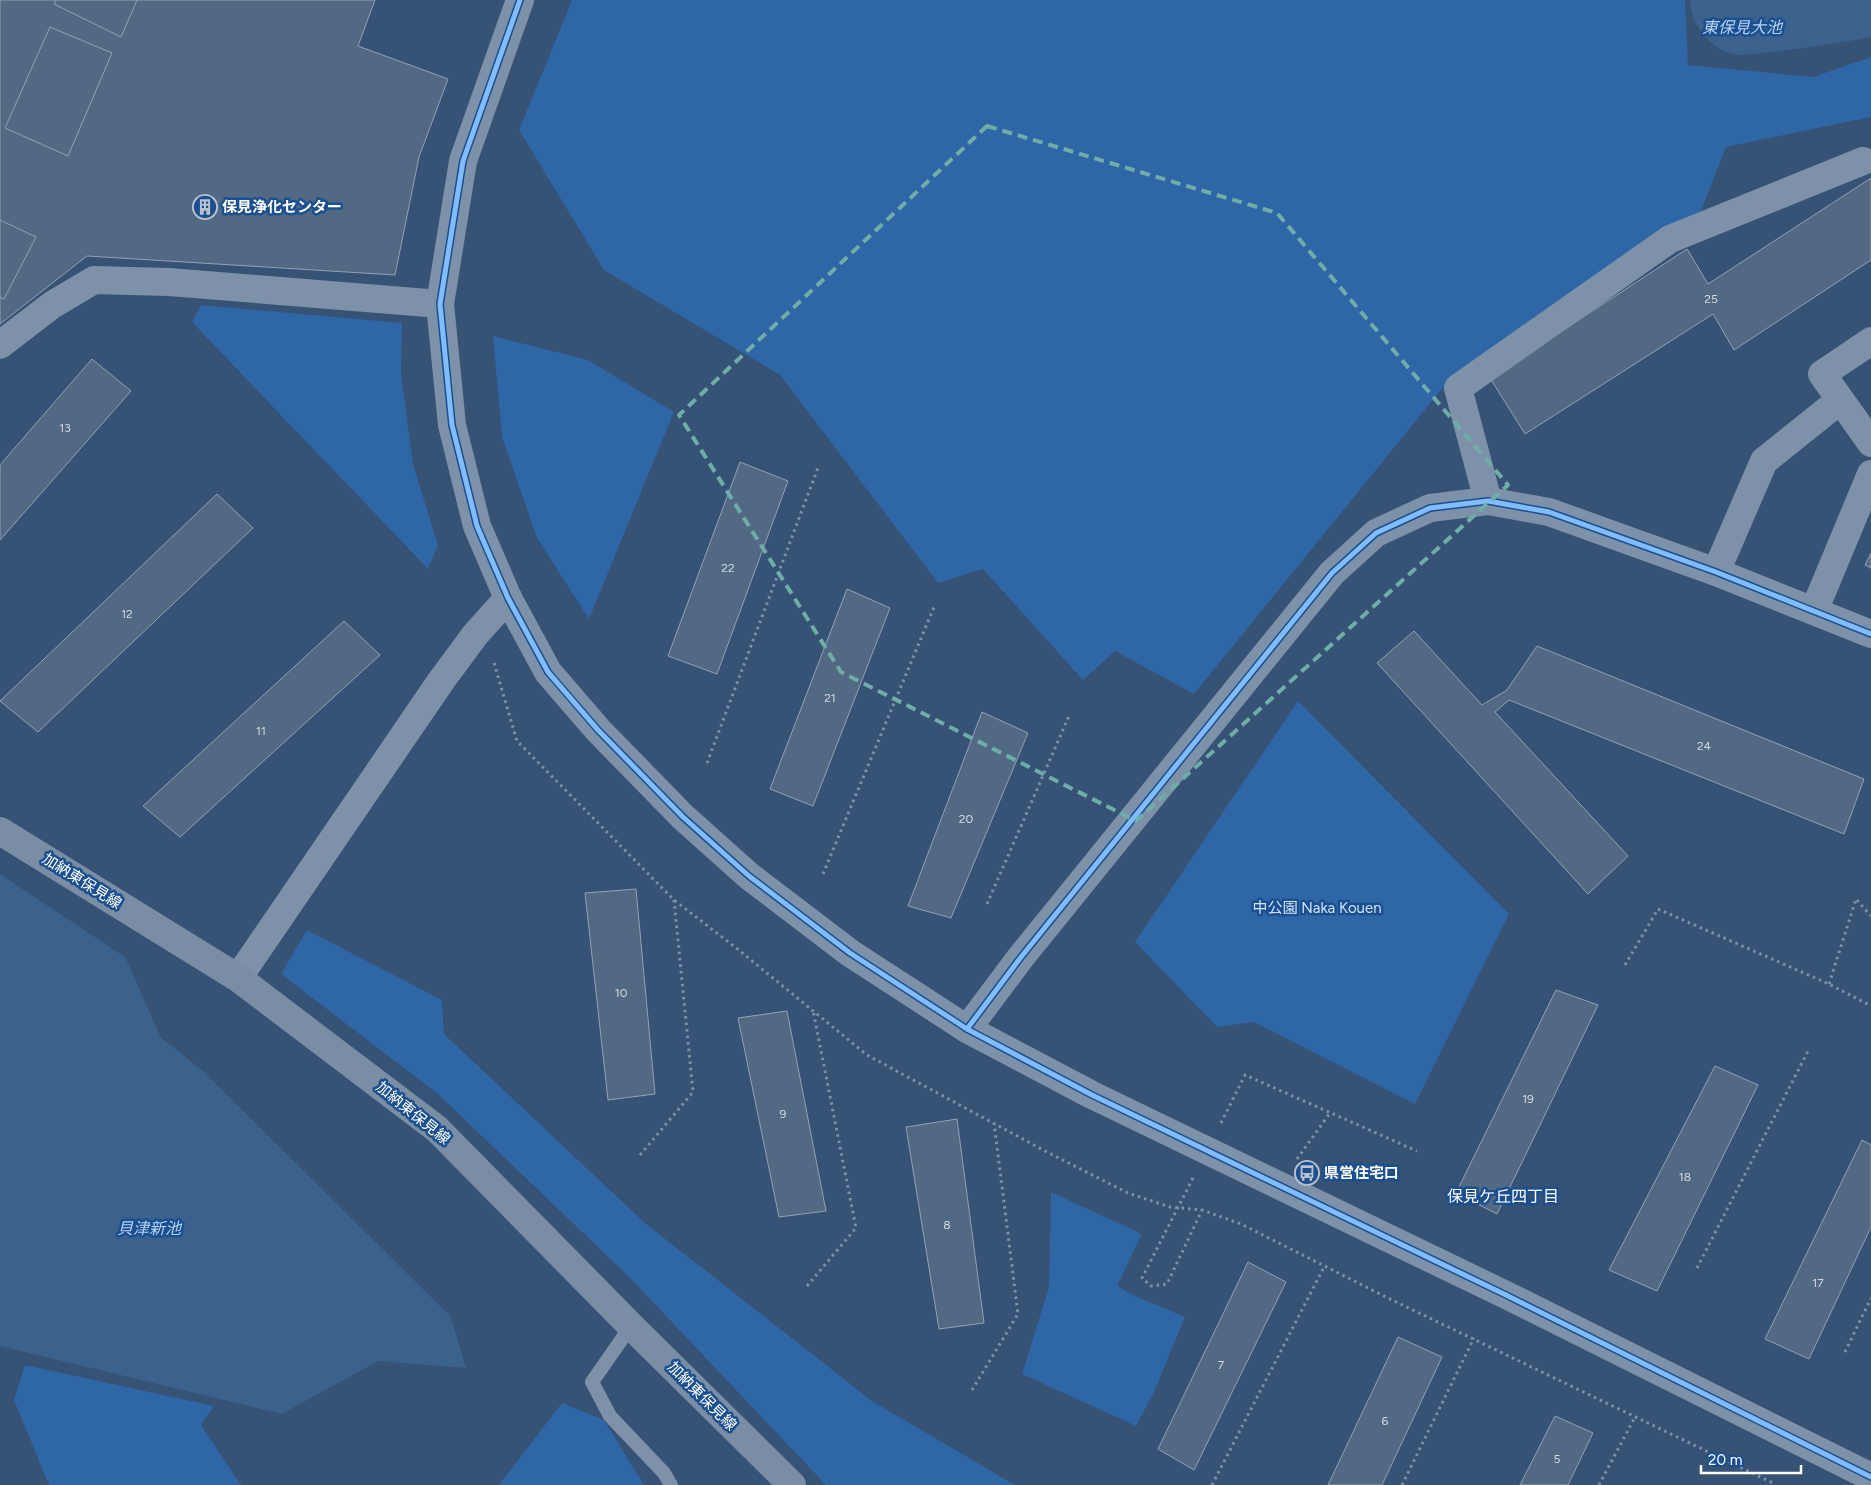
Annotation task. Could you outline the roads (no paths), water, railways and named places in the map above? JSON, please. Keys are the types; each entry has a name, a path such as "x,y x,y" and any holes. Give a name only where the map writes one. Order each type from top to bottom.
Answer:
{"main road":[{"name":"加納東保見線","path":"0,831 238,978 437,1129 631,1326 792,1485"}],"street":[{"path":"520,0 463,161 440,304 452,425 477,526 508,598 548,672 598,730 683,817 749,876 850,953 966,1029 1092,1095 1506,1295 1871,1477"},
{"path":"1488,501 1458,388 1670,239 1863,161"},
{"path":"0,345 52,306 94,280 169,282 440,304"},
{"path":"1871,342 1822,374 1839,401 1871,444"},
{"path":"1716,572 1764,461 1839,401"},
{"path":"1814,611 1871,474"},
{"path":"966,1029 1021,956 1332,573 1376,533 1430,508 1488,501 1549,512 1716,572 1871,634"},
{"path":"238,978 441,681 475,635 508,598"}],"lane":[{"path":"631,1326 592,1382 610,1416 664,1473 671,1485"}],"water":[{"name":"東保見大池","path":"1690,0 1871,0 1871,37 1784,51 1744,55 1730,53 1712,44 1705,36 1694,19"},
{"name":"貝津新池","path":"0,874 125,957 161,1038 201,1069 451,1317 466,1368 378,1361 282,1414 0,1346"}],"place":[{"name":"保見浄化センター","path":"205,207"},
{"name":"県営住宅口","path":"1307,1173"}],"district":[{"name":"保見ケ丘四丁目","path":"1503,1196"}],"park label":[{"name":"中公園 Naka Kouen","path":"1317,908"}]}
